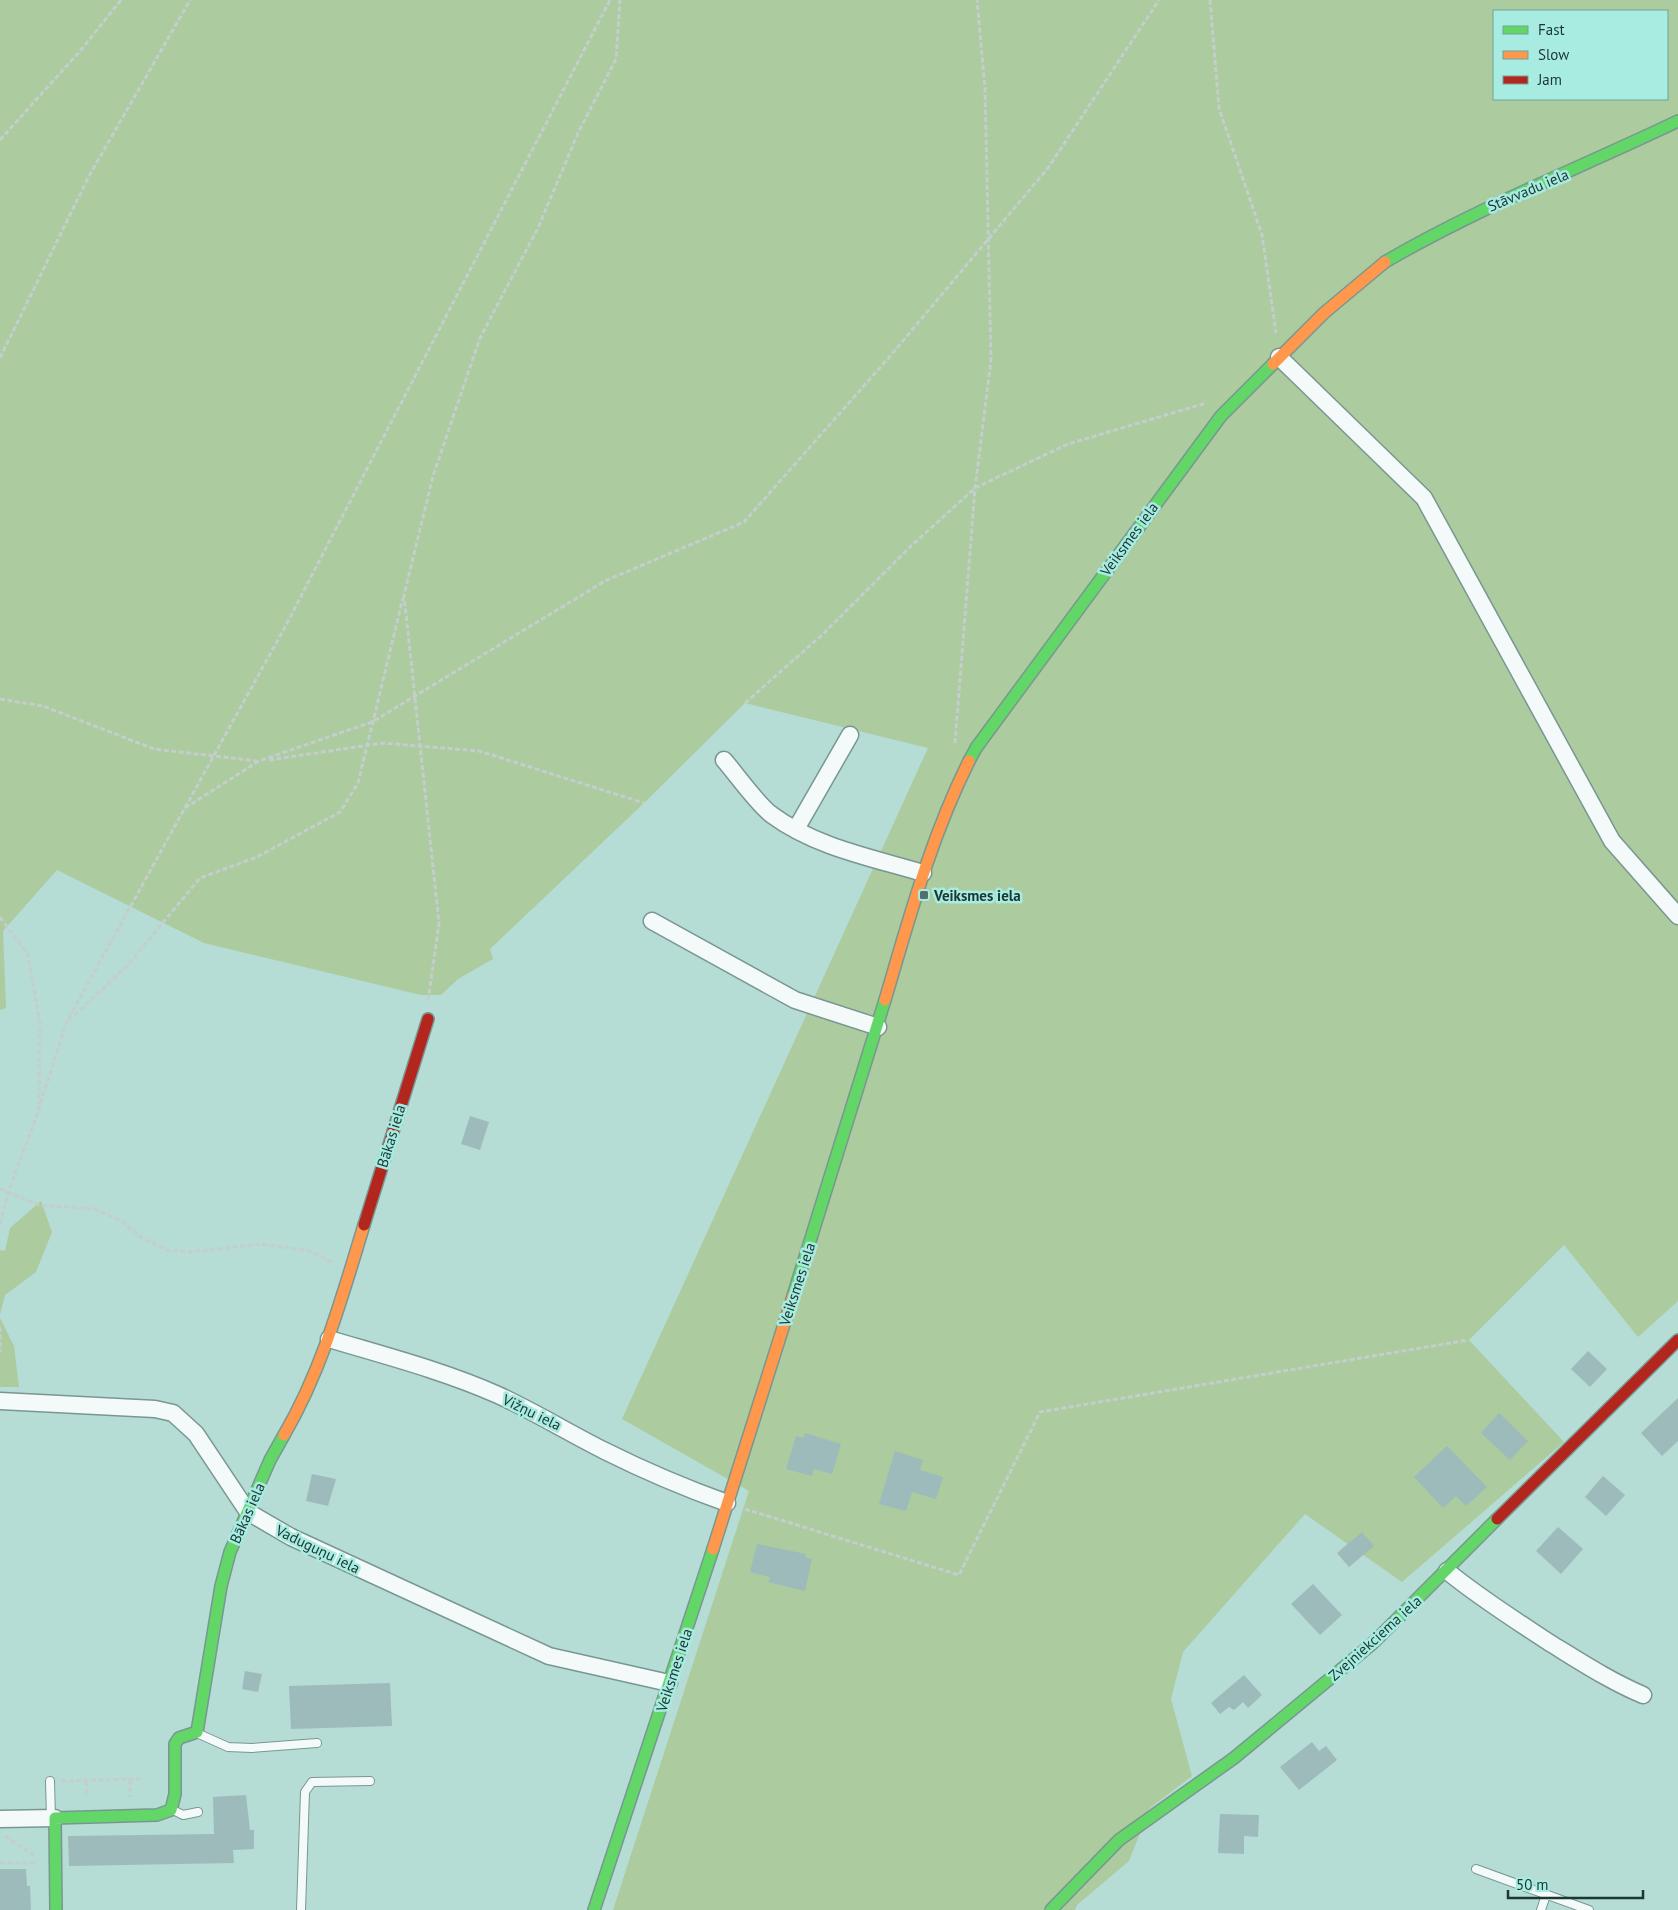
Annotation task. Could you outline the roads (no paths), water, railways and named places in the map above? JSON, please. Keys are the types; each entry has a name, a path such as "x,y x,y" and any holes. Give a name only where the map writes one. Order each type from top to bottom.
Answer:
{"main road":[{"name":"Stāvvadu iela","path":"1380,264 1440,230 1503,200 1582,167 1678,121"},
{"name":"Veiksmes iela","path":"594,1910 670,1683 878,1027 923,873 951,798 976,748 1221,416 1324,313 1380,264"},
{"name":"Bākas iela","path":"197,1732 221,1586 230,1552 270,1460 297,1413 329,1339 428,1019"},
{"name":"Zvejniekciema iela","path":"1051,1910 1119,1840 1241,1752 1373,1642 1448,1571 1678,1340"},
{"path":"56,1910 51,1862 53,1818 156,1815 171,1810 175,1794 175,1744 179,1738 197,1732"}],"street":[{"path":"1280,357 1424,498 1612,841 1678,916"},
{"path":"796,829 850,735"},
{"path":"724,760 771,815 829,844 923,873"},
{"path":"652,921 795,1000 878,1027"},
{"name":"Vižņu iela","path":"329,1339 435,1371 495,1394 541,1415 604,1451 669,1482 727,1503"},
{"name":"Vaduguņu iela","path":"0,1401 155,1409 173,1413 196,1434 248,1512 291,1537 549,1656 670,1683"},
{"path":"1448,1571 1478,1596 1551,1643 1611,1681 1643,1695"},
{"path":"0,1819 53,1818"}],"lane":[{"path":"197,1732 228,1747 252,1748 317,1743"},
{"path":"50,1781 53,1818"},
{"path":"301,1910 305,1792 312,1782 370,1781"},
{"path":"171,1810 183,1815 198,1812"},
{"path":"1476,1869 1589,1910"},
{"path":"1541,1910 1546,1895"}],"place":[{"name":"Veiksmes iela","path":"924,895"}]}
